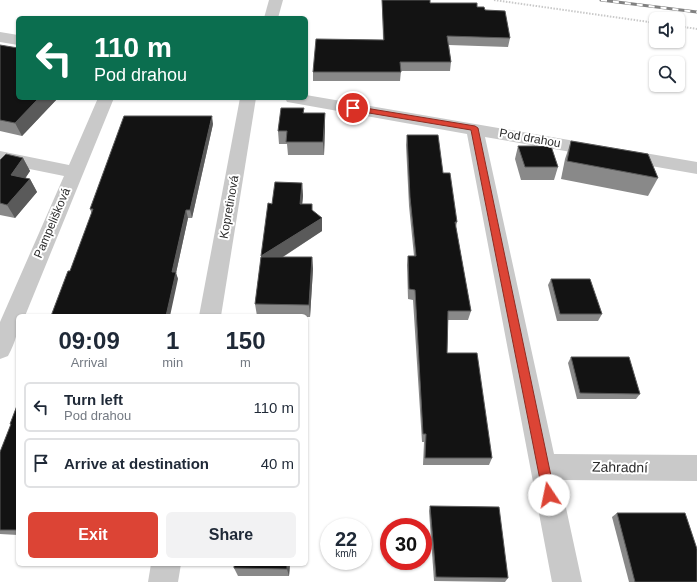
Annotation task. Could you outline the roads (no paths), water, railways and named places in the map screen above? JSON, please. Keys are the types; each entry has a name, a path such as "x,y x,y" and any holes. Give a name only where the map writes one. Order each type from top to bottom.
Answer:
{"street":[{"path":"272,16 276,0"},
{"path":"0,37 16,40"},
{"name":"Pampelišková","path":"0,350 6,321 105,100"},
{"name":"Kopretinová","path":"210,314 248,100"},
{"name":"Pod drahou","path":"305,100 475,128 697,168"},
{"path":"475,128 567,582"},
{"path":"0,157 74,172"},
{"name":"Zahradní","path":"543,466 697,468"},
{"path":"163,582 166,566"}],"railway":[{"path":"601,0 697,12"}]}
